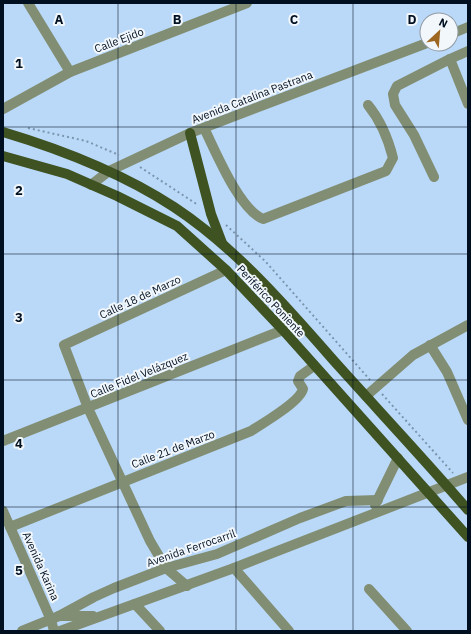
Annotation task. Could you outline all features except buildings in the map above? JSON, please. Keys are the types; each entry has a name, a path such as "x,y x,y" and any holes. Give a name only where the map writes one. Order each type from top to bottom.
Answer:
{"main road":[{"name":"Periférico Poniente","path":"3,132 69,154 109,171 175,207 222,242 287,308 468,510"},
{"path":"190,133 211,214 222,242"},
{"name":"Periférico Poniente","path":"3,156 67,174 177,226 226,270 283,330 468,537"}],"street":[{"path":"29,3 70,72"},
{"name":"Calle Ejido","path":"3,109 70,72 226,7 247,3"},
{"name":"Avenida Catalina Pastrana","path":"91,185 109,171 190,133 419,46"},
{"path":"434,177 414,136 395,105 393,94 397,86 468,51"},
{"path":"450,59 468,104"},
{"path":"204,128 241,200 254,216 263,219 386,171 393,158 389,141 375,113 368,105"},
{"name":"Calle 18 de Marzo","path":"88,408 64,345 226,270"},
{"path":"366,396 405,361 430,345 468,325"},
{"name":"Calle Fidel Velázquez","path":"3,441 283,330"},
{"path":"430,345 447,372 468,420"},
{"name":"Calle 21 de Marzo","path":"10,527 251,431 300,396 303,388 298,381 300,376 314,366"},
{"path":"88,408 150,541 166,568 187,586"},
{"path":"362,519 378,500 398,458"},
{"path":"60,631 187,586 468,477"},
{"name":"Avenida Ferrocarril","path":"22,631 55,618 94,597 166,568 217,554 300,518 346,501 378,500"},
{"name":"Avenida Karina","path":"3,511 55,618 54,631"},
{"path":"234,568 289,631"},
{"path":"369,590 407,631"},
{"path":"135,604 160,631"},
{"path":"55,618 101,616"}]}
